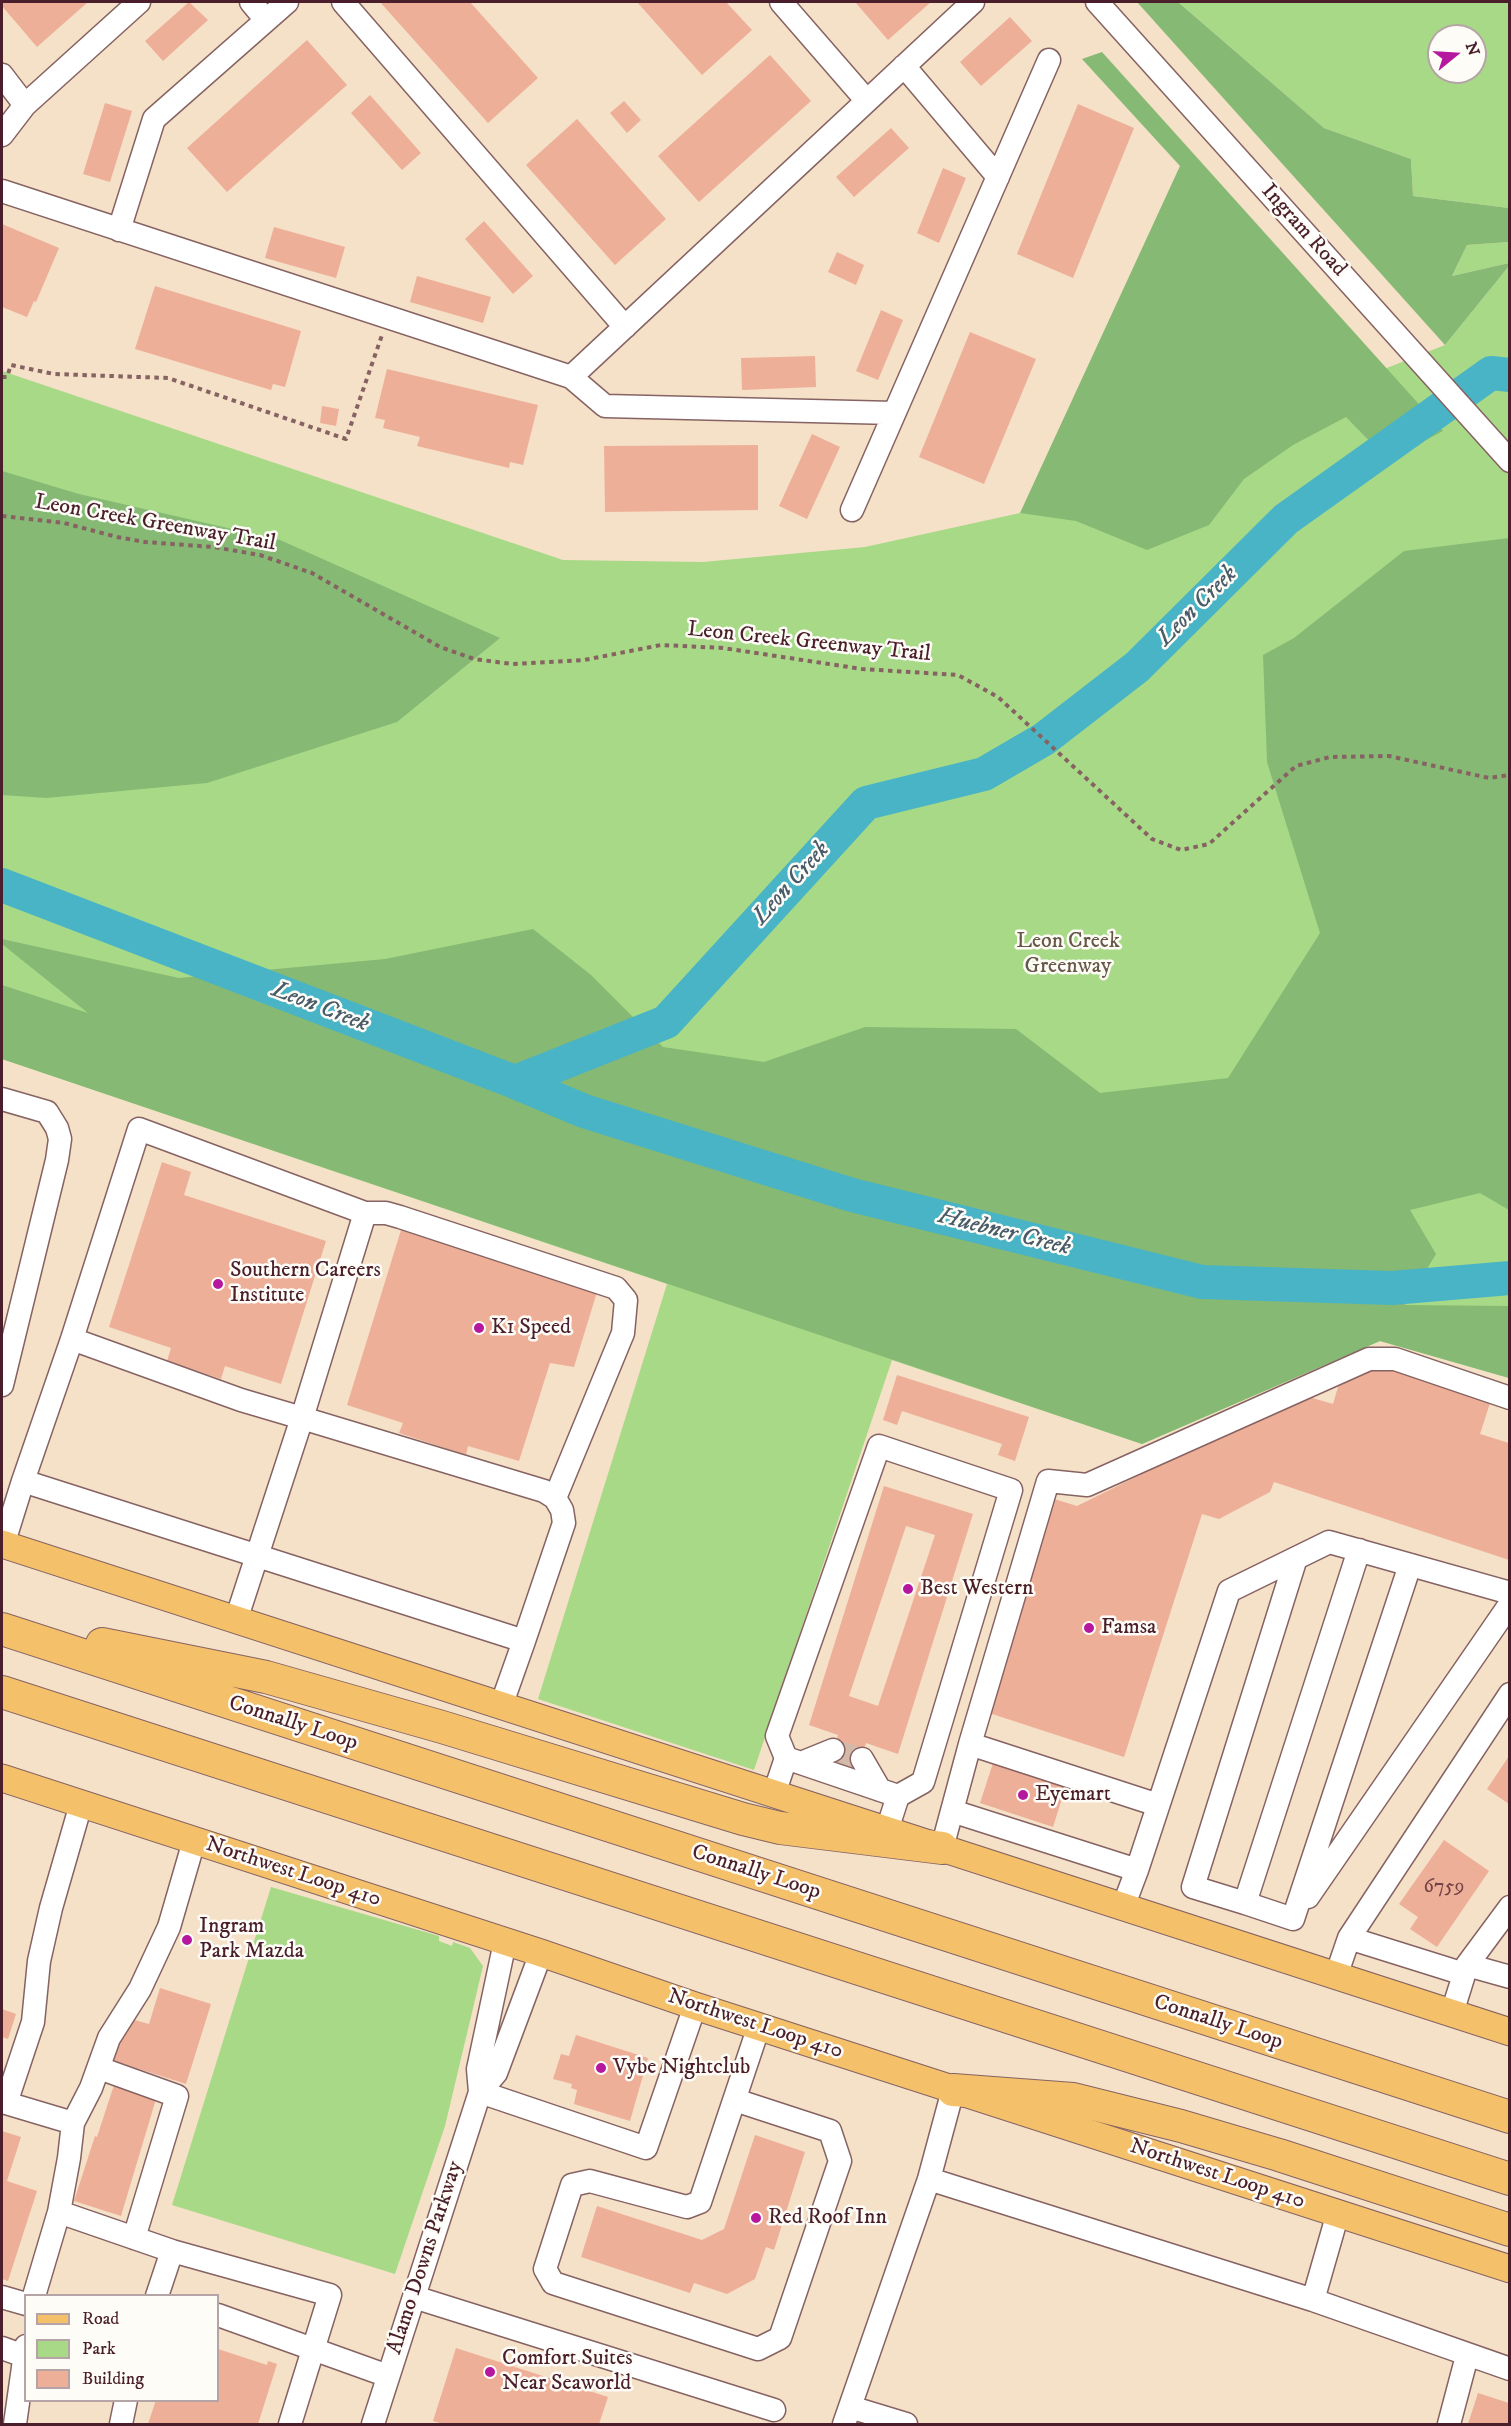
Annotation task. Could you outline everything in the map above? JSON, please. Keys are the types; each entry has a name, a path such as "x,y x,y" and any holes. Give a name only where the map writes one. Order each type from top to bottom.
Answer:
{"highway":[{"path":"2,1623 266,1677 780,1828 942,1848"},
{"name":"Connally Loop","path":"2,1629 1509,2117"},
{"path":"2,1692 1509,2179"},
{"path":"953,2090 1073,2099 1181,2126 1279,2155 1509,2230"}],"main road":[{"path":"2,1544 1509,2032"},
{"name":"Northwest Loop 410","path":"2,1778 541,1953 695,2006 1509,2269"}],"street":[{"path":"2,135 25,105 139,2"},
{"path":"251,2 266,20"},
{"path":"119,230 154,119 287,2"},
{"path":"343,2 624,327"},
{"path":"781,2 867,100"},
{"path":"571,377 973,2"},
{"name":"Ingram Road","path":"1097,2 1509,461"},
{"path":"852,510 1049,60"},
{"path":"904,66 998,177"},
{"path":"2,75 25,105"},
{"path":"2,192 571,377 605,406 894,413"},
{"path":"2,1099 47,1112 57,1128 60,1139 57,1160 2,1385"},
{"path":"2,1544 72,1339 139,1129 365,1213 400,1217 616,1288 626,1300 623,1333 555,1498"},
{"path":"236,1620 302,1418 365,1213"},
{"path":"72,1339 241,1400 544,1491 555,1498 562,1509 564,1523 501,1706"},
{"path":"942,1848 970,1744 1048,1481 1087,1485 1369,1359 1395,1359 1509,1398"},
{"path":"879,1446 1011,1490 923,1782 889,1793 793,1761 777,1736 879,1446"},
{"path":"23,1482 524,1641"},
{"path":"1123,1906 1229,1591 1329,1542 1509,1593"},
{"path":"1245,1903 1359,1550"},
{"path":"1293,1919 1192,1887 1296,1558"},
{"path":"1293,1919 1410,1565"},
{"path":"1293,1919 1509,1604"},
{"path":"1336,1976 1349,1938 1509,1694"},
{"path":"970,1744 1158,1805"},
{"path":"774,1794 793,1761 833,1750"},
{"path":"862,1759 889,1793 887,1830"},
{"path":"73,2123 6,2103 33,2022 41,1950 81,1804"},
{"path":"952,1811 1137,1870"},
{"path":"34,2294 59,2212 73,2123 91,2088 109,2038 140,1989 169,1927 194,1841"},
{"path":"1452,2013 1466,1969 1509,1907"},
{"path":"1349,1938 1466,1969 1509,1977"},
{"name":"Alamo Downs Parkway","path":"480,2092 478,2069 505,1942"},
{"name":"Alamo Downs Parkway","path":"373,2424 480,2092 496,2073 541,1953"},
{"path":"480,2092 646,2148 695,2006"},
{"path":"735,2100 830,2131 840,2160 780,2338 759,2349 553,2283 545,2269 572,2185 590,2181 687,2207 700,2202 759,2026"},
{"path":"99,2068 177,2096 134,2238"},
{"path":"906,2424 847,2416 929,2179 953,2090"},
{"path":"929,2179 1313,2300 1509,2369"},
{"path":"59,2212 172,2251 330,2295 290,2424"},
{"path":"1313,2300 1338,2213"},
{"path":"157,2294 172,2251"},
{"path":"2,2297 24,2303"},
{"path":"414,2297 774,2410"},
{"path":"219,2315 388,2376"},
{"path":"2,2348 24,2351"},
{"path":"1449,2424 1467,2356"},
{"path":"15,2424 24,2358"},
{"path":"121,2424 126,2402"}],"path":[{"path":"2,377 7,377 11,365 54,374 168,378 346,439 388,317"},
{"name":"Leon Creek Greenway Trail","path":"2,516 64,523 146,542 213,547 260,555 312,573 440,647 474,659 512,664 584,660 661,645 723,648 862,669 958,675 998,697 1152,839 1181,850 1209,844 1296,766 1330,758 1389,756 1489,778 1509,775"}],"green space":[{"path":"1137,2 1178,2 1324,128 1411,159 1413,196 1509,208 1509,242 1467,245 1452,276 1509,263 1509,266 1445,345"},
{"path":"1178,2 1509,2 1509,208 1413,196 1411,159 1324,128"},
{"path":"1102,52 1443,431 1388,460 1346,417 1293,445 1244,479 1209,525 1147,550 1076,521 1020,513 1180,166 1082,59"},
{"path":"1509,242 1509,263 1452,276 1467,245"},
{"name":"Leon Creek Greenway","path":"1509,266 1509,1378 1380,1341 1142,1444 892,1360 754,1770 538,1699 667,1284 2,1059 2,371 563,560 703,562 865,547 1020,513 1445,345"},
{"path":"2,471 79,494 280,540 500,638 397,722 207,783 46,798 2,795"},
{"path":"1509,538 1509,1210 1480,1193 1410,1210 1436,1254 1405,1305 1509,1306 1509,1378 1380,1341 1142,1444 2,1059 2,985 88,1013 2,944 2,939 179,978 385,959 533,929 591,975 663,1047 764,1062 865,1027 1016,1029 1100,1093 1228,1078 1320,933 1267,762 1263,655 1294,638 1404,551"},
{"path":"271,1887 439,1936 439,1941 452,1946 453,1942 470,1948 483,1966 445,2126 395,2274 172,2205"}],"building":[{"path":"2,2 88,2 37,47 2,6"},
{"path":"189,2 208,20 163,61 145,41"},
{"path":"380,2 470,2 538,78 488,123"},
{"path":"637,2 726,2 752,30 702,75"},
{"path":"855,2 931,2 888,40"},
{"path":"1010,17 1032,41 981,86 960,62"},
{"path":"307,40 347,85 227,192 187,148"},
{"path":"770,55 811,101 699,202 658,156"},
{"path":"370,95 421,153 402,170 351,113"},
{"path":"624,101 641,120 627,133 610,113"},
{"path":"105,103 132,111 110,182 83,174"},
{"path":"1078,104 1134,128 1073,278 1017,254"},
{"path":"577,119 666,219 615,265 526,165"},
{"path":"891,128 909,148 854,197 836,177"},
{"path":"943,168 966,178 939,243 917,233"},
{"path":"484,221 533,276 513,294 465,239"},
{"path":"2,224 59,248 36,302 34,301 27,317 2,307"},
{"path":"274,227 345,247 336,278 265,258"},
{"path":"837,252 864,265 856,285 828,272"},
{"path":"417,276 491,297 483,323 410,302"},
{"path":"155,286 301,331 285,387 273,384 271,390 135,349"},
{"path":"881,310 903,320 878,380 856,371"},
{"path":"970,332 1036,359 984,484 919,457"},
{"path":"815,356 816,387 742,390 741,358"},
{"path":"387,369 538,405 523,465 510,462 509,468 417,446 420,437 383,428 385,420 375,418"},
{"path":"322,406 339,409 336,426 320,423"},
{"path":"812,434 840,447 807,519 779,506"},
{"path":"758,445 758,510 605,512 604,446"},
{"name":"Southern Careers Institute","path":"162,1162 191,1172 184,1195 326,1241 281,1384 225,1366 221,1379 167,1361 171,1348 109,1327"},
{"name":"K1 Speed","path":"401,1230 597,1292 574,1367 550,1363 519,1461 468,1446 466,1455 399,1433 403,1423 347,1405"},
{"path":"1375,1360 1491,1400 1480,1434 1509,1443 1509,1560 1274,1482 1270,1492 1219,1519 1202,1514 1124,1757 986,1712 1054,1499 1077,1506 1302,1395 1333,1404 1341,1377"},
{"path":"897,1375 1029,1417 1015,1461 998,1455 1002,1444 902,1411 897,1425 883,1420"},
{"path":"884,1486 973,1514 898,1754 866,1743 857,1773 829,1766 838,1735 809,1725","holes":["906,1526 935,1535 878,1706 849,1696"]},
{"path":"1509,1756 1509,1804 1487,1789"},
{"name":"Eyemart","path":"993,1763 1066,1786 1053,1827 980,1803"},
{"path":"1444,1840 1489,1871 1437,1947 1410,1929 1418,1917 1399,1904"},
{"path":"160,1988 211,2004 186,2084 111,2060 124,2017 149,2024"},
{"path":"2,2009 16,2014 8,2039 2,2037"},
{"name":"Vybe Nightclub","path":"576,2035 648,2058 630,2121 574,2104 577,2090 571,2088 572,2084 553,2079 561,2054 569,2056"},
{"path":"114,2085 156,2099 121,2216 74,2201"},
{"path":"2,2131 21,2137 7,2181 37,2191 8,2281 2,2279"},
{"name":"Red Roof Inn","path":"755,2135 805,2152 774,2250 766,2247 755,2279 727,2294 694,2283 690,2293 581,2257 597,2206 702,2240 724,2229"},
{"name":"Comfort Suites Near Seaworld","path":"456,2348 608,2397 599,2424 443,2424 433,2421"},
{"path":"219,2349 267,2365 268,2361 277,2364 258,2424 148,2424 155,2402 219,2402"},
{"path":"1478,2393 1509,2403 1509,2424 1468,2424"}],"waterway":[{"name":"Leon Creek","path":"2,885 515,1082 666,1022 866,803 984,774 1044,739 1137,667 1286,519 1491,373 1510,375"},
{"name":"Huebner Creek","path":"515,1082 584,1111 852,1195 1202,1282 1392,1288 1510,1278"}],"tunnel":[{"path":"833,1750 862,1759"}],"place":[{"name":"Southern Careers Institute","path":"218,1284"},
{"name":"K1 Speed","path":"479,1328"},
{"name":"Best Western","path":"908,1589"},
{"name":"Famsa","path":"1089,1628"},
{"name":"Eyemart","path":"1023,1795"},
{"name":"Ingram Park Mazda","path":"187,1940"},
{"name":"Vybe Nightclub","path":"601,2068"},
{"name":"Red Roof Inn","path":"756,2218"},
{"name":"Comfort Suites Near Seaworld","path":"490,2372"}]}
